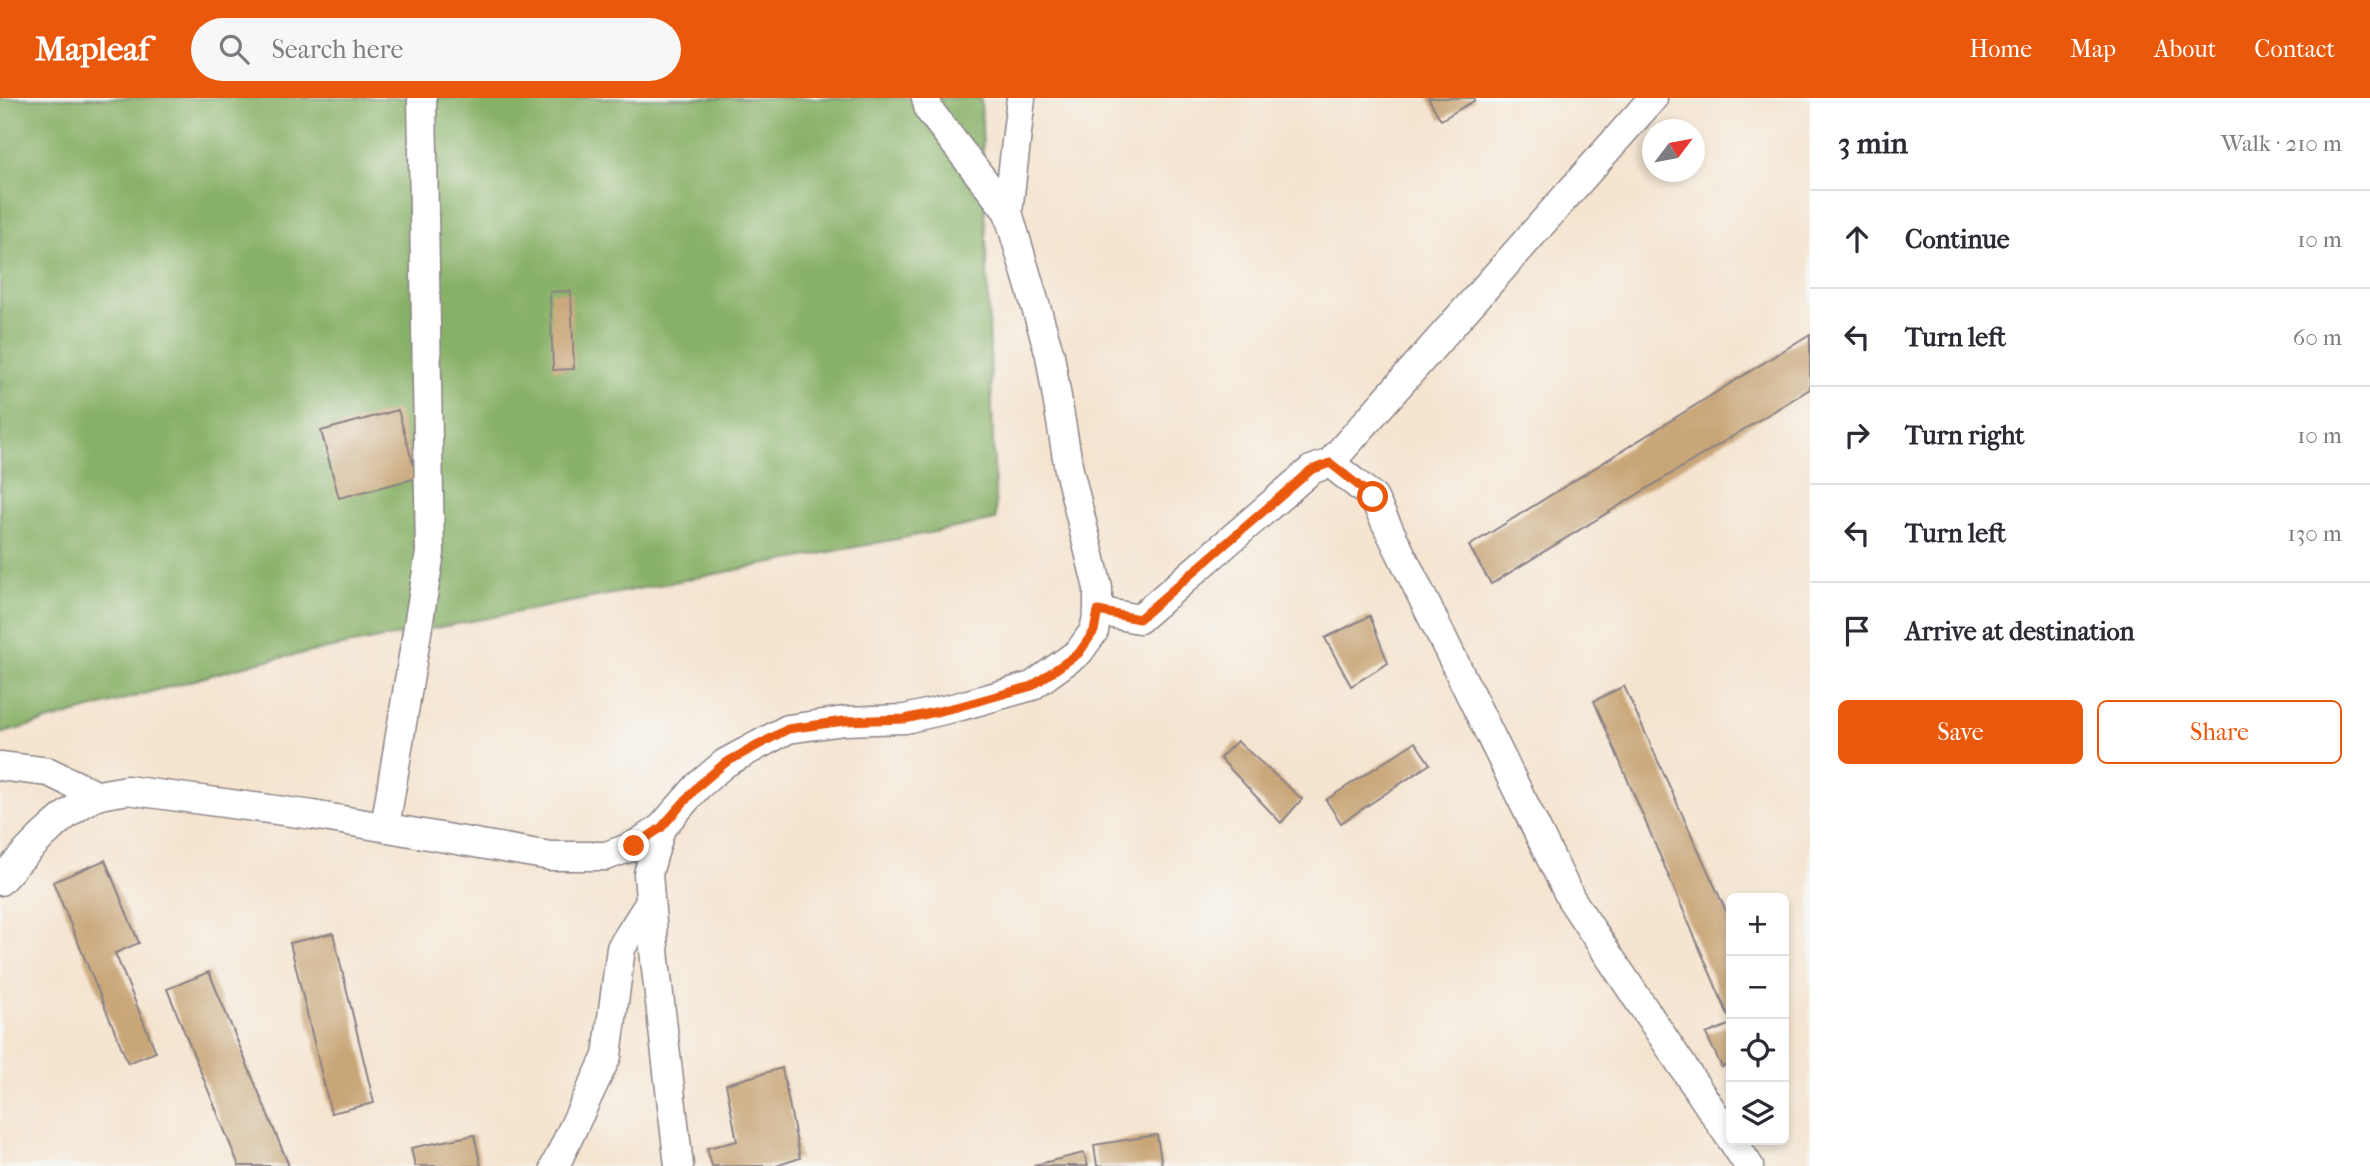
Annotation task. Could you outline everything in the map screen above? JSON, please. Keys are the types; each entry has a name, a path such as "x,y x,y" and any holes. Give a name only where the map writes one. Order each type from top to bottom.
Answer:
{"street":[{"path":"385,827 430,553 422,98"},
{"path":"0,881 29,847 65,816 98,796 127,790 313,815 551,856 606,856 634,846 661,828 698,786 725,763 788,729 844,721 905,719 961,706 1032,686 1079,653 1094,631 1098,611 1098,588 1069,470 1049,355 1008,212 929,110 926,98"},
{"path":"1008,212 1021,98"},
{"path":"1098,611 1139,619 1311,470 1330,463 1653,98"},
{"path":"1330,463 1373,497 1571,899 1726,1132"},
{"path":"0,766 48,772 98,796"},
{"path":"661,828 648,874 655,960 679,1166"},
{"path":"555,1166 607,1056 621,948 650,902"},
{"path":"1734,1145 1749,1166"}],"green space":[{"path":"0,98 981,98 996,520 259,662 0,734"}],"building":[{"path":"1428,98 1474,98 1475,100 1441,120"},
{"path":"571,291 574,369 553,370 550,292"},
{"path":"1810,334 1810,389 1491,584 1469,546"},
{"path":"398,410 417,478 339,498 321,431"},
{"path":"1370,616 1388,663 1351,686 1325,638"},
{"path":"1624,686 1726,911 1726,1010 1594,701"},
{"path":"1237,741 1302,799 1281,823 1220,758"},
{"path":"1415,742 1430,764 1341,823 1326,800"},
{"path":"105,860 139,943 115,953 156,1052 128,1063 53,882"},
{"path":"333,933 374,1103 331,1113 290,943"},
{"path":"209,972 289,1166 239,1166 167,989"},
{"path":"1726,1026 1726,1065 1722,1067 1706,1034"},
{"path":"782,1068 800,1158 776,1166 712,1166 707,1148 737,1141 726,1084"},
{"path":"474,1135 481,1166 415,1166 411,1148"},
{"path":"1157,1135 1162,1166 1097,1166 1094,1145"},
{"path":"1084,1153 1088,1166 1034,1166 1034,1165"}],"route":[{"path":"634,846 661,828 698,786 725,763 788,729 844,721 905,719 1032,686 1079,653 1094,631 1098,611 1139,619 1311,470 1330,463 1373,497"}]}
